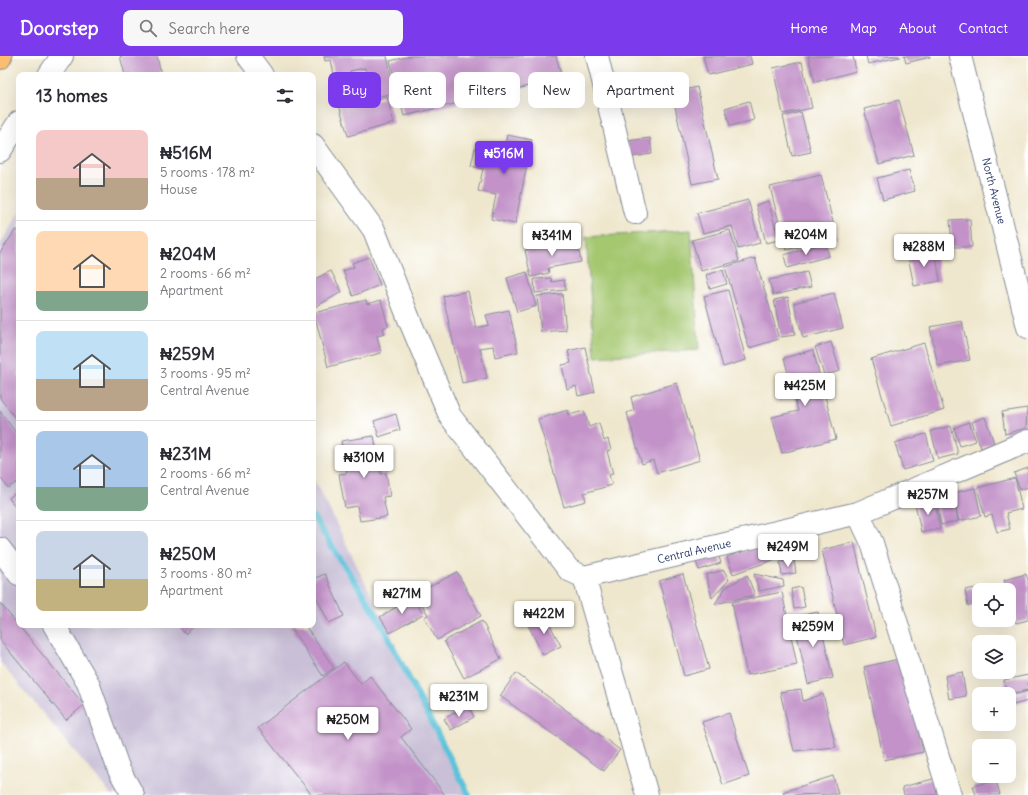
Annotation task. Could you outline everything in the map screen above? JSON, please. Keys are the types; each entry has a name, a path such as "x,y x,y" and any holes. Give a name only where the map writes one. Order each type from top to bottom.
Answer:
{"street":[{"path":"51,72 62,56"},
{"path":"248,56 260,72"},
{"path":"597,56 635,213"},
{"name":"North Avenue","path":"960,56 1028,327"},
{"path":"0,151 16,127"},
{"path":"316,149 374,230 409,319 450,416 569,570 584,577 647,795"},
{"name":"Central Avenue","path":"584,577 858,513 1028,441"},
{"path":"858,513 872,543 950,795"},
{"path":"0,549 16,570"},
{"path":"56,628 88,683 119,770 133,795"}],"shaded area":[{"path":"16,217 16,628 316,628 316,484 469,795 111,795 0,662 0,245"}],"green space":[{"path":"691,230 699,350 595,357 586,237"}],"building":[{"path":"120,56 157,56 160,72 124,72"},
{"path":"324,56 387,56 390,72 389,72 389,94 381,96 381,72 366,72 365,68 350,72 334,72 331,60 325,61"},
{"path":"410,56 556,56 560,72 528,72 528,86 520,88 520,72 454,72 454,104 446,106 446,72 393,72 390,61"},
{"path":"703,56 750,56 752,64 708,75"},
{"path":"808,56 853,56 856,71 815,82"},
{"path":"866,56 899,56 900,57 868,64"},
{"path":"904,56 930,56 930,57 906,63"},
{"path":"802,62 812,108 783,114 773,68"},
{"path":"697,87 718,179 692,184 675,108 689,108 689,89"},
{"path":"387,97 394,123 348,136 340,108 381,108 381,99"},
{"path":"899,100 914,155 879,164 864,109"},
{"path":"749,101 754,120 730,126 725,108"},
{"path":"402,108 437,108 404,116"},
{"path":"801,112 811,152 792,156 783,116"},
{"path":"507,135 532,140 515,224 491,219 496,195 478,191 483,169 471,166 475,148 485,150 486,146 504,150"},
{"path":"650,138 652,154 630,157 627,141"},
{"path":"909,170 915,191 883,200 877,178"},
{"path":"821,175 837,238 786,250 770,187"},
{"path":"748,200 760,243 738,249 732,226 703,233 697,213"},
{"path":"768,201 779,240 766,243 756,205"},
{"path":"970,219 972,247 952,247 950,220"},
{"path":"16,229 16,419 0,398 0,253"},
{"path":"730,230 739,261 701,271 692,240"},
{"path":"577,240 581,262 548,268 549,273 531,277 525,250"},
{"path":"826,243 829,256 787,268 784,255"},
{"path":"935,251 940,281 914,286 908,256"},
{"path":"369,257 380,285 353,296 343,271 354,267 352,263"},
{"path":"755,258 779,339 749,348 725,267"},
{"path":"723,270 727,284 710,289 706,275"},
{"path":"331,271 342,292 316,306 316,278"},
{"path":"527,272 536,306 517,312 507,278"},
{"path":"807,272 811,287 773,295 769,280"},
{"path":"551,278 552,282 564,280 566,290 535,293 534,279"},
{"path":"728,290 746,360 723,367 704,296"},
{"path":"468,291 476,328 489,325 486,315 509,310 518,352 495,357 493,346 480,348 487,378 462,383 443,296"},
{"path":"834,293 843,328 803,338 794,303"},
{"path":"562,294 566,330 541,332 537,296"},
{"path":"788,297 795,335 781,337 774,300"},
{"path":"366,300 367,304 381,300 388,326 383,328 385,334 377,336 381,353 328,367 316,321 316,312"},
{"path":"962,321 970,360 938,366 930,327"},
{"path":"831,342 840,371 824,375 815,347"},
{"path":"924,343 944,410 891,426 871,359"},
{"path":"585,347 595,392 578,396 576,386 567,389 562,365 571,363 568,351"},
{"path":"813,350 836,439 782,453 772,417 798,411 784,358"},
{"path":"677,383 700,460 657,473 653,460 642,464 627,413 634,410 631,397"},
{"path":"1027,408 1026,428 1005,434 1002,412"},
{"path":"568,410 569,415 584,411 589,427 599,423 604,441 608,439 611,450 607,451 613,474 609,475 612,485 584,493 586,501 564,507 538,419"},
{"path":"0,411 16,433 16,483 8,488 0,477"},
{"path":"396,414 400,430 379,437 374,421"},
{"path":"985,417 994,443 981,448 972,422"},
{"path":"969,422 976,441 960,446 954,428"},
{"path":"951,426 958,454 938,459 931,431"},
{"path":"926,434 933,461 903,470 895,443"},
{"path":"374,436 381,474 386,473 390,496 383,497 387,517 360,521 357,506 345,508 339,474 347,473 341,441"},
{"path":"1028,468 1028,487 1020,490 1014,473"},
{"path":"1015,478 1022,509 1006,513 1010,529 997,532 992,515 985,517 977,488"},
{"path":"975,488 981,516 959,521 955,505 958,521 941,525 936,498 953,495 953,493"},
{"path":"16,492 16,508 9,498"},
{"path":"934,499 940,529 921,532 915,503"},
{"path":"782,538 788,555 733,574 727,557"},
{"path":"854,542 876,637 844,645 822,550"},
{"path":"717,551 721,563 699,570 695,559"},
{"path":"794,560 796,573 782,575 780,562"},
{"path":"724,570 729,580 712,598 706,575"},
{"path":"457,572 481,616 437,640 424,617 428,615 416,594"},
{"path":"325,574 344,616 329,623 316,596 316,578"},
{"path":"683,574 709,669 684,676 659,581"},
{"path":"754,574 783,580 784,586 759,591"},
{"path":"1026,574 1028,580 1028,620 1016,623 1016,583 1005,583 1004,580"},
{"path":"747,575 755,595 715,604 725,588"},
{"path":"801,587 805,607 794,609 791,589"},
{"path":"972,589 972,605 968,606 965,590"},
{"path":"782,592 797,665 747,675 732,602"},
{"path":"413,597 423,614 390,633 380,617"},
{"path":"0,603 16,622 16,628 21,628 84,705 66,720 0,640"},
{"path":"818,612 833,678 808,684 793,617"},
{"path":"545,615 561,646 543,655 528,625"},
{"path":"482,621 501,659 464,678 444,641"},
{"path":"180,628 192,628 185,634"},
{"path":"291,628 307,628 334,668 323,676"},
{"path":"903,658 923,752 884,760 864,667"},
{"path":"344,662 361,684 370,676 411,729 401,737 445,795 312,795 258,728"},
{"path":"962,672 966,696 949,699 945,676"},
{"path":"516,673 620,750 604,771 500,696"},
{"path":"1028,675 1028,690 1016,692 1016,687 1005,687 1004,680 1016,679 1016,678"},
{"path":"801,689 803,701 823,694 836,747 794,751 780,692"},
{"path":"1028,691 1028,701 1016,704 1016,694"},
{"path":"458,693 462,702 448,709 443,701"},
{"path":"468,705 474,717 451,730 444,719"},
{"path":"729,713 749,776 723,785 702,722"},
{"path":"833,776 838,794 784,795 783,792"},
{"path":"937,778 941,795 904,795 902,787"},
{"path":"984,783 997,783 1000,795 976,795 973,786"}],"waterway":[{"path":"316,522 377,616 469,795"}]}
